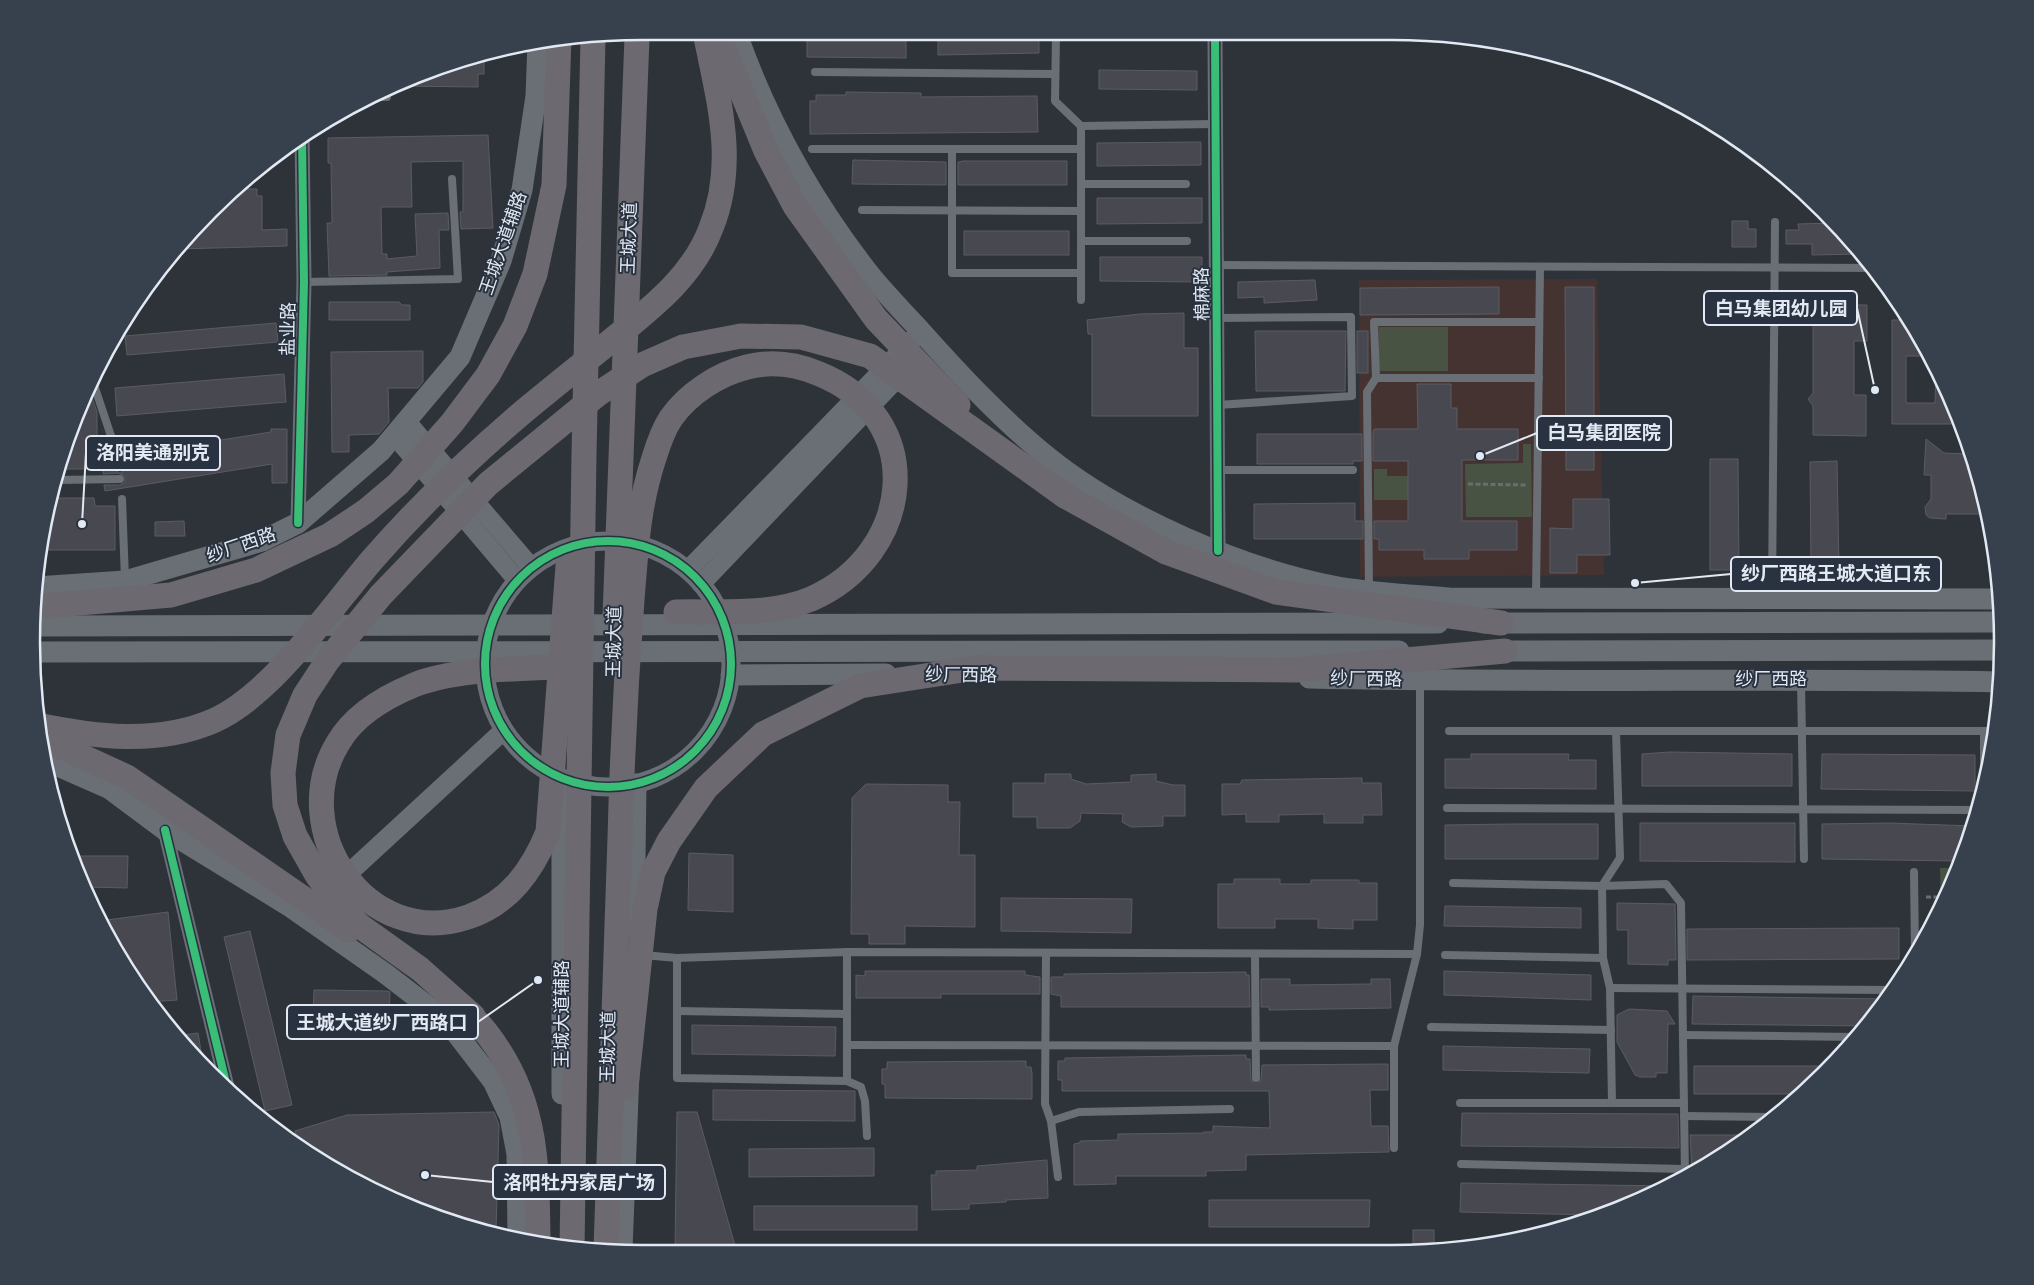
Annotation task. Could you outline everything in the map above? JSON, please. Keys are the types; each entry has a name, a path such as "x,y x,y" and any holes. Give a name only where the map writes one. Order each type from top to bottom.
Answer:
{"highway":[{"name":"王城大道","path":"607,1244 614,636 637,40"},
{"path":"46,726 124,738 182,731 215,720 254,695 279,670 374,558 472,456 659,302 700,252 712,228 722,192 726,158 720,108 707,40"},
{"path":"721,40 766,151 795,206 876,319 967,416 1065,496"},
{"name":"王城大道","path":"572,1241 584,454 593,42"},
{"path":"41,606 171,595 256,570 330,535 366,512 398,484 452,423 488,375 515,326 535,274 554,185 559,46"},
{"path":"538,1235 538,1172 529,1114 506,1062 473,1016 420,969 360,926 334,899 317,875 295,836 285,805 283,773 288,734 305,695 328,660 381,595 488,484 598,394 642,365 683,347 741,336 800,337 870,356 1065,496 1166,552 1276,592 1501,623"},
{"path":"607,1244 624,694 639,514 648,477 659,444 671,419 696,392 718,378 747,366 778,364 809,370 832,379 864,403 888,438 894,456 893,503 888,523 872,553 841,583 810,599 795,604 779,608 676,612"},
{"path":"556,667 450,675 415,685 381,701 356,720 338,743 327,768 322,796 324,828 332,856 354,887 375,906 400,917 422,922 437,924 459,920 484,911 501,900 523,879 538,856 548,832 564,600 584,454"},
{"path":"608,1244 645,909 653,872 669,841 706,788 763,734 860,686 976,668 1296,670 1505,650"},
{"path":"49,742 127,777 473,1016"}],"main road":[{"path":"740,40 772,121 798,172 872,277 926,337 1016,430 1071,474 1111,500 1157,524 1218,551 1294,575 1337,586 1369,591 1449,598 1993,599"},
{"name":"王城大道辅路","path":"401,429 460,356 501,261 522,190 536,96 538,50"},
{"name":"纱厂西路","path":"43,586 125,581 262,541 298,523 381,451 401,429"},
{"path":"398,626 676,612"},
{"path":"40,626 1993,622"},
{"path":"40,652 1994,650"},
{"path":"556,667 909,651"},
{"name":"纱厂西路","path":"731,675 1213,676 1420,680 1801,679 1993,682"},
{"path":"53,764 110,789 165,830 302,916 386,974 446,1022 493,1081 510,1117 517,1154 518,1231"},
{"name":"王城大道辅路","path":"561,1239 562,779"},
{"path":"622,1244 634,954 636,784"}],"street":[{"name":"棉麻路","path":"1215,40 1218,551"},
{"name":"盐业路","path":"298,523 304,282 302,146"},
{"path":"688,570 926,337"},
{"path":"701,584 926,337"},
{"path":"401,429 531,567"},
{"path":"401,429 517,580"},
{"path":"610,541 652,549 688,570 701,584 719,611 730,642 731,675 722,712 702,745 672,770 636,784 599,787 562,779 529,760 503,730 489,701 484,669 487,637 495,614 517,580 531,567 568,547 610,541"},
{"path":"302,916 503,730"},
{"path":"165,830 225,1077"}],"lane":[{"path":"1056,40 1055,101 1081,126 1216,124"},
{"path":"815,72 1055,74"},
{"path":"1081,126 1081,300"},
{"path":"812,149 1081,149"},
{"path":"952,149 952,273 1081,273"},
{"path":"304,282 458,279 452,179"},
{"path":"1081,184 1186,184"},
{"path":"862,210 1081,211"},
{"path":"1772,599 1775,222"},
{"path":"1081,241 1187,241"},
{"path":"1216,265 1863,268"},
{"path":"1536,598 1540,267"},
{"path":"1218,318 1351,317 1352,396 1218,405"},
{"path":"1369,591 1367,392 1376,378 1374,322 1540,322"},
{"path":"1376,378 1538,378"},
{"path":"96,390 116,456"},
{"path":"1218,470 1353,470"},
{"path":"63,480 120,479"},
{"path":"122,499 125,581"},
{"path":"1801,679 1804,858"},
{"path":"1394,1148 1394,1046 1417,954 1420,925 1420,680"},
{"path":"1449,730 1987,731"},
{"path":"1612,1103 1610,988 1602,958 1602,886 1620,858 1616,730"},
{"path":"1984,731 1984,749"},
{"path":"1447,808 1970,810"},
{"path":"1914,872 1917,936"},
{"path":"1452,883 1602,886 1666,884 1681,903 1685,1168"},
{"path":"634,954 677,958 847,952 1417,954"},
{"path":"847,952 847,1081"},
{"path":"1046,953 1045,1104 1051,1121 1058,1177"},
{"path":"1255,954 1256,1078"},
{"path":"1446,955 1602,958"},
{"path":"677,958 677,1078 847,1081 861,1087 866,1101 867,1136"},
{"path":"1610,988 1883,990"},
{"path":"677,1011 847,1014"},
{"path":"1431,1027 1611,1030"},
{"path":"1683,1035 1847,1037"},
{"path":"847,1045 1394,1046"},
{"path":"1460,1104 1684,1103"},
{"path":"1051,1121 1079,1112 1230,1109"},
{"path":"1684,1116 1762,1117"},
{"path":"1461,1164 1679,1172"}],"path":[{"path":"1468,484 1537,485"},
{"path":"1914,897 1937,897"}],"shaded area":[{"path":"1597,279 1604,575 1360,577 1359,280"}],"green space":[{"path":"1379,327 1448,327 1448,371 1379,371"},
{"path":"1523,444 1531,444 1532,517 1466,517 1465,464 1523,463"},
{"path":"1374,469 1387,469 1387,476 1408,476 1408,500 1374,500"},
{"path":"1940,868 1950,868 1948,873 1941,890"}],"building":[{"path":"807,40 906,40 906,58 807,57"},
{"path":"938,40 1039,40 1039,53 938,55"},
{"path":"484,62 484,74 478,74 478,87 412,86 449,72"},
{"path":"1099,70 1197,71 1197,90 1099,89"},
{"path":"846,92 921,93 921,97 1037,96 1038,132 810,134 810,101 816,101 816,95 846,95"},
{"path":"488,135 493,228 461,229 463,161 411,162 412,207 381,207 382,254 387,254 387,259 417,256 415,214 448,213 449,230 439,230 440,268 387,272 387,275 329,276 327,223 332,223 331,163 328,163 328,138"},
{"path":"1201,142 1201,165 1097,166 1097,143"},
{"path":"853,160 946,162 946,185 852,184"},
{"path":"1067,161 1067,185 958,185 958,162"},
{"path":"246,189 257,189 257,196 262,196 262,230 287,229 287,246 187,249 216,216"},
{"path":"1097,198 1202,198 1202,223 1097,224"},
{"path":"1732,221 1748,221 1748,229 1756,229 1756,247 1732,247"},
{"path":"1825,223 1851,254 1812,255 1812,244 1786,244 1786,230 1799,230 1798,224"},
{"path":"964,231 1069,231 1069,255 964,255"},
{"path":"1100,257 1202,257 1202,282 1100,281"},
{"path":"1315,280 1317,300 1264,303 1264,297 1238,298 1238,282"},
{"path":"1499,287 1499,314 1360,315 1360,288"},
{"path":"1565,287 1594,287 1594,470 1566,470"},
{"path":"329,302 399,302 402,305 410,305 410,320 329,320"},
{"path":"1854,305 1867,305 1867,341 1854,341 1854,395 1866,395 1866,436 1813,435 1813,406 1808,399 1813,393 1813,323 1828,309 1854,309"},
{"path":"1184,313 1184,348 1198,348 1198,416 1092,416 1092,334 1088,334 1087,320 1140,314"},
{"path":"1892,320 1900,320 1921,356 1906,356 1906,403 1935,403 1936,384 1953,424 1892,424"},
{"path":"276,323 278,342 127,355 125,336"},
{"path":"1255,331 1346,331 1345,391 1256,391"},
{"path":"1357,331 1368,331 1368,373 1357,373"},
{"path":"423,351 423,382 418,388 388,388 389,422 379,434 349,435 349,452 332,452 331,352"},
{"path":"284,374 286,402 117,416 115,388"},
{"path":"1417,384 1451,384 1451,408 1457,408 1457,429 1518,429 1518,460 1462,460 1462,521 1517,521 1517,550 1469,550 1469,559 1424,559 1424,550 1379,550 1379,539 1374,539 1374,521 1408,521 1408,461 1373,461 1374,429 1418,429"},
{"path":"92,398 97,412 97,469 66,469"},
{"path":"271,429 287,429 287,483 272,483 272,464 105,491 104,485 120,485 125,482 125,476 118,473 122,473 121,463 136,462 134,454 271,432"},
{"path":"1257,434 1362,434 1362,461 1353,461 1353,464 1257,464"},
{"path":"1926,439 1944,453 1963,454 1979,514 1946,514 1946,519 1930,518 1926,515 1925,507 1931,499 1931,475 1924,475"},
{"path":"1710,459 1738,459 1739,570 1710,570"},
{"path":"1837,461 1839,568 1811,568 1810,462"},
{"path":"103,464 115,464 118,473 103,474"},
{"path":"58,498 94,498 95,506 115,506 115,550 48,550"},
{"path":"1573,499 1609,499 1610,555 1577,555 1577,573 1550,573 1550,528 1573,529"},
{"path":"1355,503 1355,521 1363,521 1363,539 1254,539 1254,504"},
{"path":"184,521 185,536 155,536 155,522"},
{"path":"1670,752 1792,754 1792,786 1642,786 1642,754"},
{"path":"1471,754 1569,754 1568,760 1596,760 1596,789 1445,788 1445,759 1471,759"},
{"path":"1822,754 1975,755 1975,791 1821,789"},
{"path":"1045,774 1071,774 1071,779 1086,784 1131,782 1131,775 1156,774 1156,781 1173,785 1185,785 1185,816 1163,816 1163,826 1131,827 1122,822 1123,814 1081,813 1080,821 1070,828 1037,828 1037,817 1013,817 1013,783 1045,783"},
{"path":"1362,778 1362,783 1381,783 1382,815 1363,815 1363,823 1324,823 1324,814 1279,815 1279,822 1246,822 1246,814 1222,815 1222,784 1240,784 1242,780"},
{"path":"866,784 948,785 948,802 960,802 959,855 975,855 975,927 905,926 905,944 869,944 869,934 851,934 852,798"},
{"path":"1640,823 1795,823 1795,862 1640,861"},
{"path":"1889,823 1965,826 1953,861 1822,859 1822,824"},
{"path":"1598,824 1598,859 1445,859 1445,825"},
{"path":"689,853 733,855 733,912 688,910"},
{"path":"80,856 128,856 127,888 92,887"},
{"path":"1234,879 1280,879 1280,884 1311,884 1311,880 1359,880 1359,883 1377,883 1377,920 1353,920 1353,929 1318,928 1318,919 1275,919 1275,928 1218,928 1218,884 1234,884"},
{"path":"1001,898 1132,899 1131,933 1001,931"},
{"path":"1617,903 1675,904 1676,960 1668,960 1668,965 1628,964 1628,930 1617,930"},
{"path":"1445,906 1581,908 1581,928 1444,926"},
{"path":"168,912 177,1000 159,1001 121,944 108,920"},
{"path":"1899,928 1899,959 1687,960 1687,929"},
{"path":"250,931 292,1105 265,1111 224,937"},
{"path":"865,971 1025,971 1025,975 1040,977 1040,994 941,994 941,998 856,998 856,975 865,976"},
{"path":"1444,971 1591,975 1591,1000 1444,995"},
{"path":"1246,972 1246,975 1249,975 1250,1007 1061,1007 1061,996 1051,994 1051,977 1064,977 1064,974"},
{"path":"1261,979 1290,979 1290,985 1371,984 1371,979 1390,979 1391,1008 1269,1010 1269,1007 1261,1007"},
{"path":"314,990 390,992 389,1019 313,1018"},
{"path":"1693,996 1876,999 1855,1026 1692,1024"},
{"path":"1629,1009 1667,1011 1675,1024 1668,1024 1667,1073 1656,1073 1656,1077 1640,1077 1635,1075 1617,1042 1617,1015"},
{"path":"692,1025 836,1027 835,1056 692,1054"},
{"path":"198,1033 201,1052 190,1040 186,1035"},
{"path":"1443,1046 1590,1049 1589,1073 1443,1070"},
{"path":"1246,1055 1246,1059 1250,1059 1251,1080 1256,1084 1261,1080 1262,1065 1388,1064 1388,1090 1370,1090 1371,1126 1388,1126 1389,1152 1246,1155 1246,1170 1206,1171 1206,1176 1116,1176 1116,1184 1074,1185 1074,1144 1080,1143 1080,1141 1118,1140 1118,1134 1213,1132 1213,1126 1270,1128 1269,1091 1062,1091 1062,1080 1058,1080 1058,1061 1065,1061 1065,1058"},
{"path":"1026,1061 1026,1067 1031,1067 1032,1073 1032,1099 885,1098 885,1084 882,1084 882,1069 887,1069 887,1062"},
{"path":"1694,1066 1821,1066 1790,1094 1694,1094"},
{"path":"713,1090 855,1091 855,1121 713,1120"},
{"path":"494,1112 499,1125 496,1226 449,1213 376,1183 341,1164 296,1134 295,1131 347,1115"},
{"path":"677,1112 697,1112 735,1245 675,1245"},
{"path":"1462,1113 1678,1114 1679,1148 1461,1146"},
{"path":"1690,1135 1737,1135 1726,1143 1692,1165"},
{"path":"874,1148 874,1176 749,1177 749,1149"},
{"path":"1047,1160 1048,1198 969,1204 969,1209 932,1210 931,1175 936,1175 936,1171 977,1170 977,1166"},
{"path":"1461,1183 1652,1186 1579,1215 1460,1212"},
{"path":"1209,1200 1370,1200 1369,1227 1209,1227"},
{"path":"754,1206 917,1206 917,1230 754,1230"},
{"path":"1413,1230 1434,1230 1434,1244 1413,1244"}],"cycle path":[{"path":"1215,40 1218,551"},
{"path":"298,523 304,282 302,146"},
{"path":"608,541 632,544 655,551 676,562 695,577 710,596 721,617 728,640 731,664 728,688 721,711 710,732 695,751 676,766 655,777 632,784 608,787 584,784 561,777 540,766 521,751 506,732 495,711 488,688 485,664 488,640 495,617 506,596 521,577 540,562 561,551 584,544 608,541"},
{"path":"165,830 224,1077"}],"place":[{"name":"白马集团幼儿园","path":"1875,390"},
{"name":"白马集团医院","path":"1480,456"},
{"name":"洛阳美通别克","path":"82,524"},
{"name":"纱厂西路王城大道口东","path":"1635,583"},
{"name":"王城大道纱厂西路口","path":"538,980"},
{"name":"洛阳牡丹家居广场","path":"425,1175"}]}
